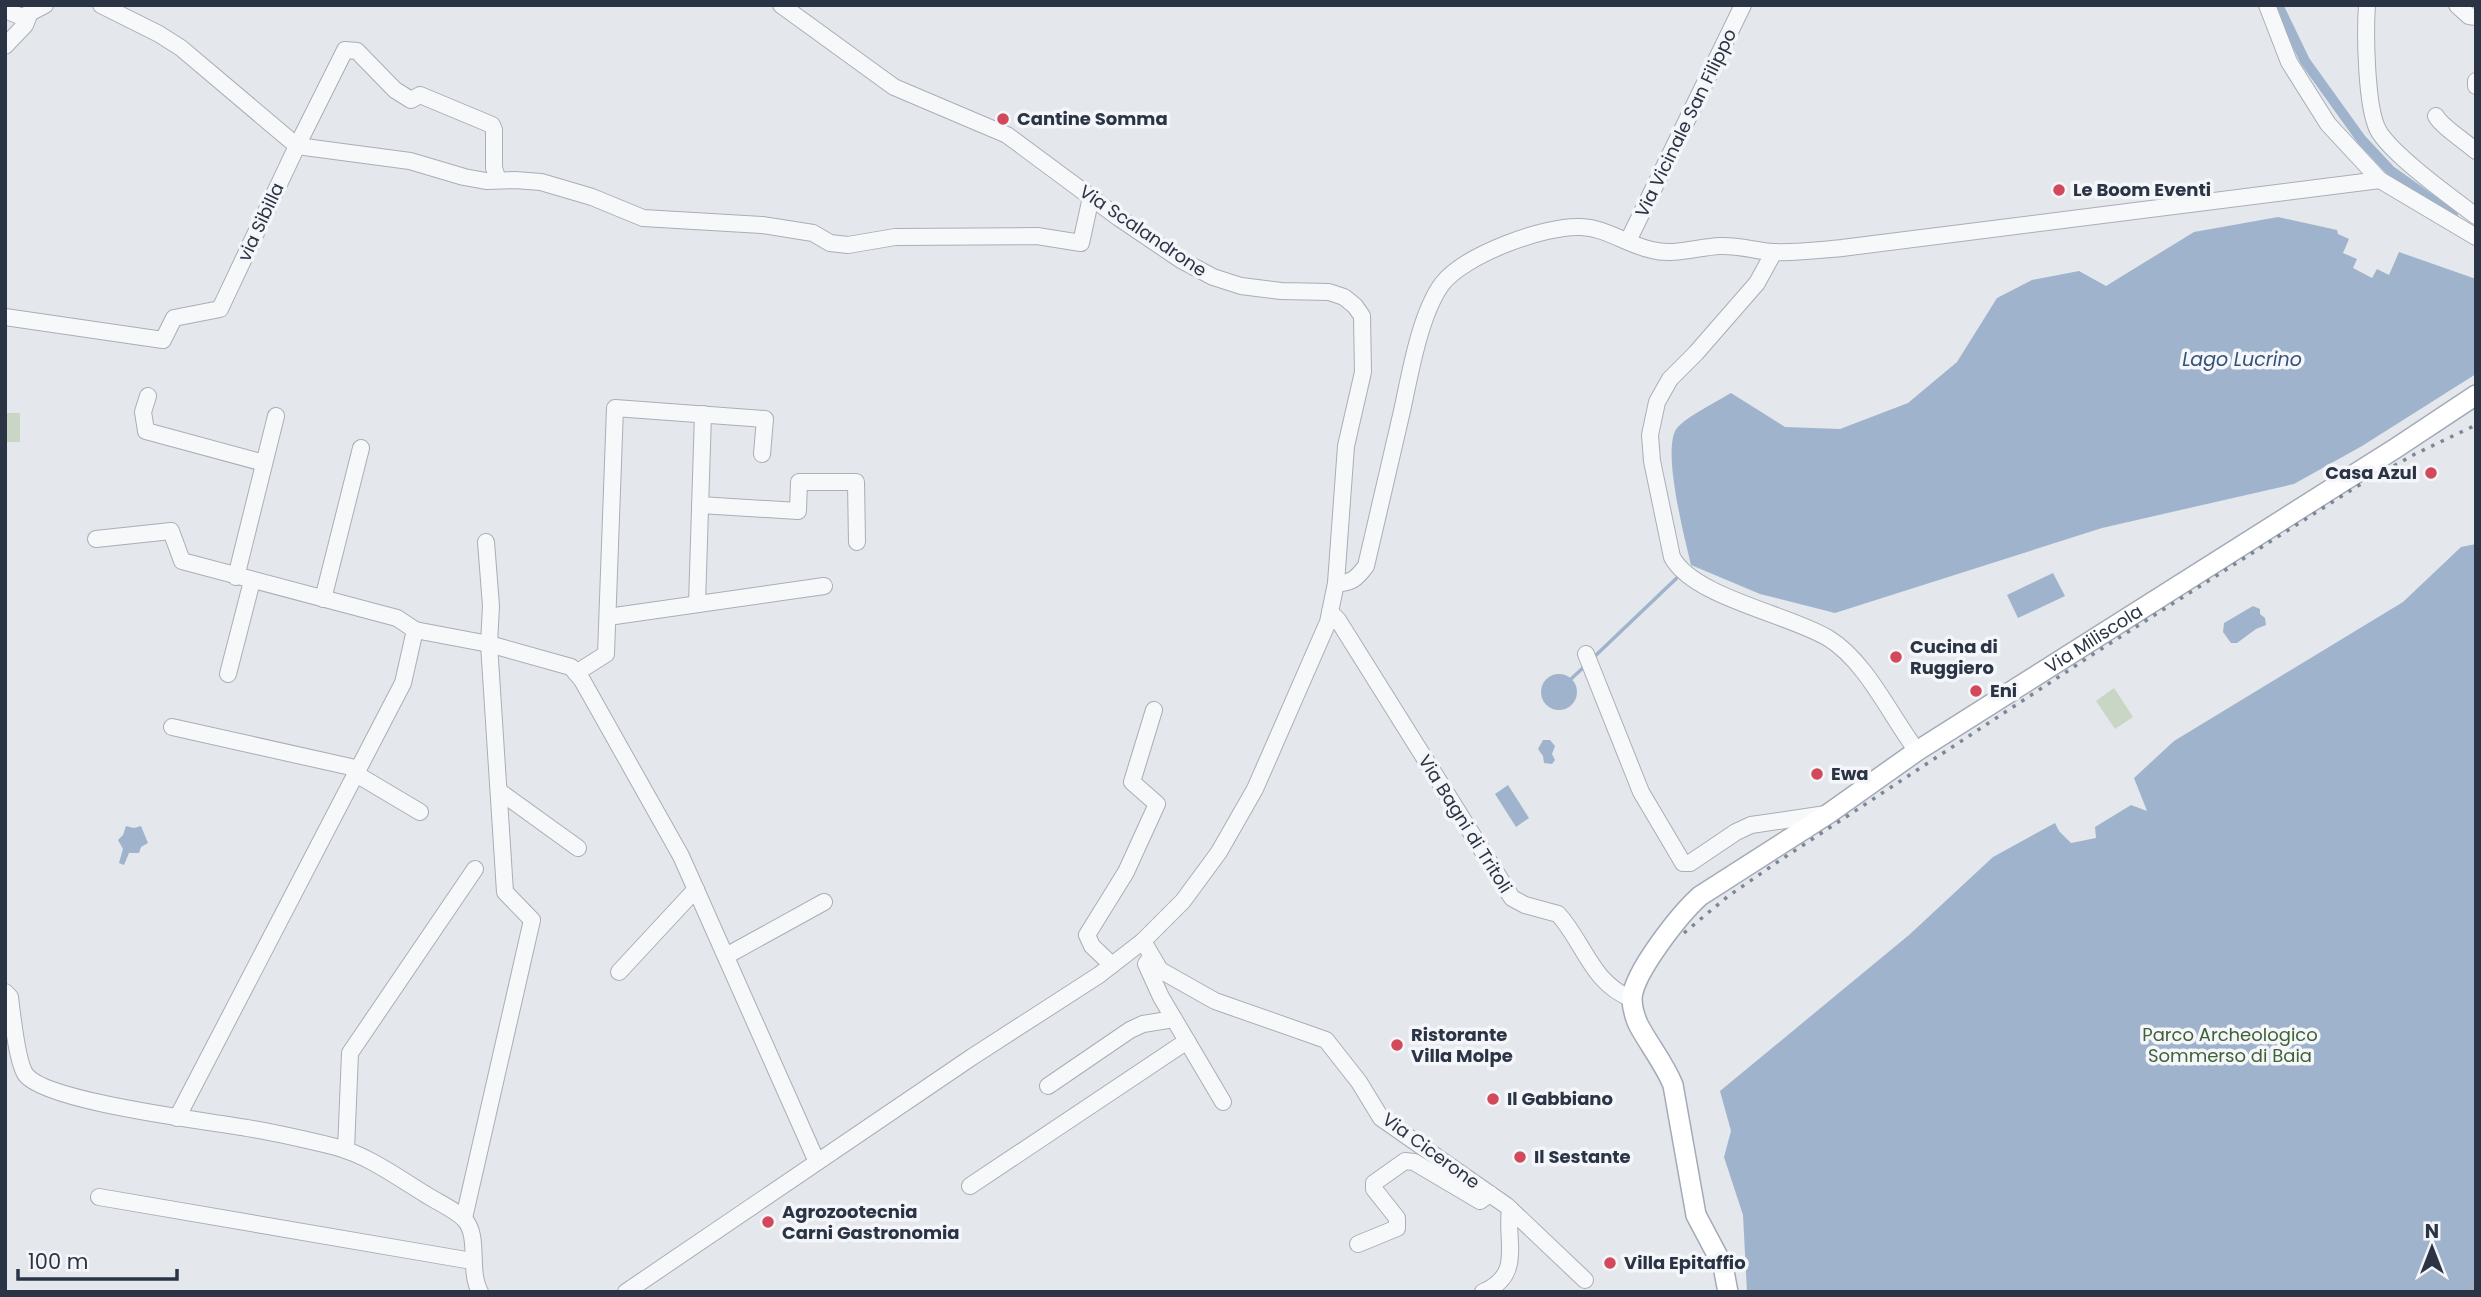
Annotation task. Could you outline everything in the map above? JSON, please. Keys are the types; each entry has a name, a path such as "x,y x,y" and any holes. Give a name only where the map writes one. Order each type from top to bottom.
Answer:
{"main road":[{"name":"Via Miliscola","path":"1632,999 1634,989 1649,961 1683,912 1700,896 1828,814 1917,751 2385,456 2476,395"},
{"path":"1632,999 1637,1023 1668,1072 1673,1085 1696,1214 1723,1266 1728,1292"}],"street":[{"path":"5,10 22,18 45,5"},
{"path":"101,5 181,48 297,146 410,162 464,177 541,183 592,197 643,218 762,225 813,233 830,243 849,245 879,238 914,236 1037,236 1081,243 1091,197"},
{"name":"Via Scalandrone","path":"781,5 894,87 1007,135 1181,260 1213,277 1241,286 1281,291 1329,292 1344,297 1355,306 1362,316 1363,372 1346,446 1336,583"},
{"name":"Via Vicinale San Filippo","path":"1628,242 1743,5"},
{"path":"2267,5 2289,62 2328,124 2380,180 2476,237"},
{"path":"2457,5 2469,16 2476,17"},
{"path":"2367,7 2370,92 2376,127 2396,151 2476,216"},
{"path":"5,46 24,25 29,15"},
{"path":"297,146 345,50 357,51 395,90 411,100 420,95 492,125 494,168 498,180"},
{"path":"2436,116 2439,123 2450,128 2476,151"},
{"name":"via Sibilla","path":"5,317 163,340 174,318 220,309 297,146"},
{"path":"626,1292 1112,965 1143,941 1183,901 1219,852 1255,789 1330,612 1336,583 1349,584 1366,566 1412,365 1432,302 1455,271 1474,260 1543,231 1582,227 1613,233 1652,251 1671,252 1723,246 1774,252 1842,248 2380,180"},
{"path":"1774,252 1757,283 1670,379 1657,402 1650,435 1652,461 1672,556 1683,570 1715,590 1827,637 1849,654 1917,751"},
{"path":"148,396 143,412 146,431 264,463"},
{"path":"576,673 606,654 615,408 765,419 762,454"},
{"path":"697,604 703,414"},
{"path":"228,674 264,463 276,416"},
{"path":"323,599 361,448"},
{"path":"700,505 798,511 799,482 856,482 857,542"},
{"path":"96,539 170,531 182,561 397,618 415,630 489,644 571,667 681,856 817,1162"},
{"path":"464,1219 532,920 505,892 489,644 491,606 486,542"},
{"path":"608,617 824,586"},
{"name":"Via Bagni di Tritoli","path":"1330,612 1512,898 1525,905 1558,914 1593,967 1619,992 1632,999"},
{"path":"177,1118 403,683 415,630"},
{"path":"1588,660 1641,792 1683,863 1690,863 1751,825 1828,814"},
{"path":"1112,965 1092,946 1087,935 1126,873 1157,803 1132,782 1154,710"},
{"path":"172,727 351,767 356,774 420,812"},
{"path":"499,791 578,848"},
{"path":"1780,821 1785,842"},
{"path":"346,1150 350,1053 475,869"},
{"path":"619,972 696,889"},
{"path":"726,956 824,902"},
{"name":"Via Cicerone","path":"1143,941 1160,970 1215,1001 1326,1040 1359,1082 1381,1118 1510,1209 1585,1280"},
{"path":"1151,956 1146,964 1174,1019 1223,1102"},
{"path":"5,992 9,997 26,1074 39,1084 68,1095 177,1118 247,1128 346,1150 378,1165 464,1219 472,1236 475,1283 480,1292"},
{"path":"1048,1086 1130,1030 1143,1024 1174,1019"},
{"path":"970,1186 1187,1041"},
{"path":"1359,1244 1397,1228 1397,1219 1374,1189 1374,1183 1405,1161 1414,1162 1480,1201 1490,1194"},
{"path":"99,1197 472,1261"},
{"path":"1483,1292 1499,1283 1507,1273 1510,1263 1510,1209"}],"green space":[{"path":"5,413 20,413 20,442 5,442"},
{"path":"2114,688 2133,717 2115,729 2096,701"}],"water":[{"name":"Lago Lucrino","path":"2278,217 2337,230 2338,234 2349,239 2343,253 2357,259 2353,268 2372,278 2377,269 2389,275 2399,252 2476,279 2476,374 2362,446 2294,484 2102,528 1835,613 1760,594 1691,565 1673,473 1673,439 1677,428 1702,409 1731,393 1785,427 1840,429 1908,403 1957,362 1997,298 2032,280 2079,271 2106,286 2194,232"},
{"name":"Parco Archeologico Sommerso di Baia","path":"2476,544 2476,1292 1747,1292 1743,1215 1724,1157 1731,1131 1720,1091 1909,935 1993,857 2055,823 2071,843 2096,838 2095,827 2131,805 2147,811 2134,778 2174,741 2403,602 2461,547"},
{"path":"2053,573 2065,596 2018,618 2007,595"},
{"path":"2253,606 2260,609 2266,625 2237,643 2231,643 2223,632 2224,623"},
{"path":"1559,674 1572,679 1577,692 1572,705 1559,710 1546,705 1541,692 1546,679"},
{"path":"1543,740 1550,740 1555,746 1552,754 1555,760 1552,764 1544,763 1538,749"},
{"path":"1508,785 1529,818 1516,827 1495,794"},
{"path":"126,826 141,826 148,843 141,847 139,853 129,853 124,865 119,863 123,849 118,840"}],"waterway":[{"path":"2278,5 2305,61 2361,139 2390,170 2453,215"},
{"path":"1593,658 1681,574"},
{"path":"1571,679 1585,666"}],"railway":[{"path":"1684,933 1727,897 1779,861 2095,653 2356,487 2415,454 2476,425"}],"place":[{"name":"Cantine Somma","path":"1003,119"},
{"name":"Le Boom Eventi","path":"2059,190"},
{"name":"Casa Azul","path":"2431,473"},
{"name":"Cucina di Ruggiero","path":"1896,657"},
{"name":"Eni","path":"1976,691"},
{"name":"Ewa","path":"1817,774"},
{"name":"Ristorante Villa Molpe","path":"1397,1045"},
{"name":"Il Gabbiano","path":"1493,1099"},
{"name":"Il Sestante","path":"1520,1157"},
{"name":"Agrozootecnia Carni Gastronomia","path":"768,1222"},
{"name":"Villa Epitaffio","path":"1610,1263"}]}
